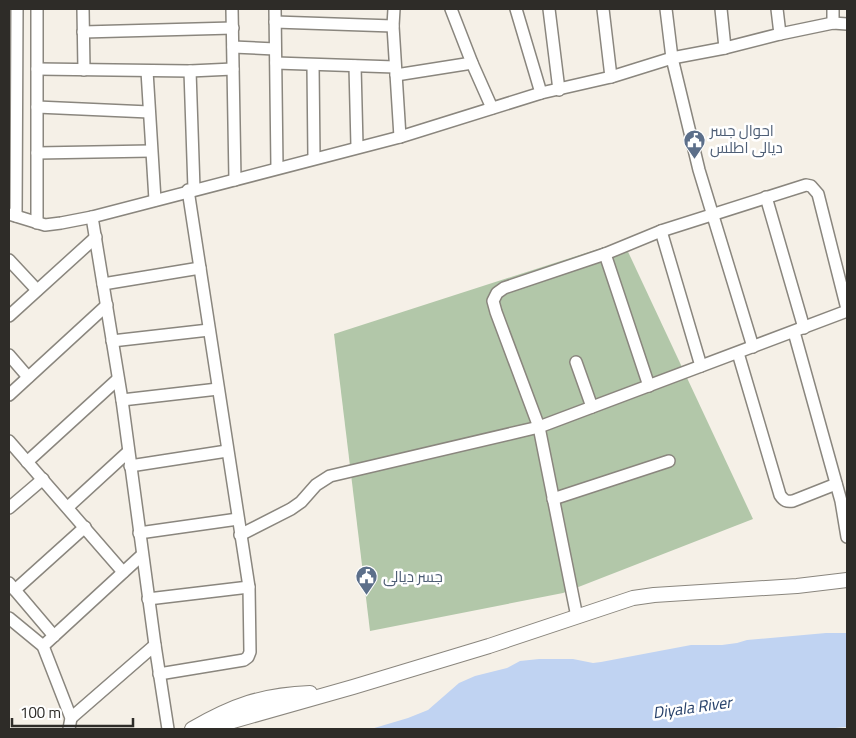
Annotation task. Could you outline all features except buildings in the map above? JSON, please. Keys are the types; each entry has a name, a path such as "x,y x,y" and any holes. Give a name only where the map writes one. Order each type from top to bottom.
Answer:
{"main road":[{"path":"205,729 489,646 618,602 644,596 797,586 847,580"},
{"path":"192,729 223,712 261,698 296,693 331,692"}],"street":[{"path":"16,9 12,102 12,215 37,223 53,224 92,217 357,146 400,137 541,93 611,77 672,58 726,48 834,23 847,24"},
{"path":"37,9 37,223"},
{"path":"83,9 84,70"},
{"path":"232,9 235,180"},
{"path":"275,9 278,168"},
{"path":"394,9 395,71 400,137"},
{"path":"451,9 492,108"},
{"path":"516,9 541,93"},
{"path":"549,9 559,90"},
{"path":"603,9 611,77"},
{"path":"666,9 672,58 699,170 753,347"},
{"path":"721,9 726,48"},
{"path":"778,9 780,34"},
{"path":"833,9 834,23"},
{"path":"275,22 393,26"},
{"path":"83,32 233,28"},
{"path":"233,47 275,48"},
{"path":"276,63 355,66 395,71 472,63"},
{"path":"313,65 314,158"},
{"path":"355,66 357,146"},
{"path":"37,69 147,71 233,69"},
{"path":"147,71 155,200"},
{"path":"159,674 244,660 250,652 248,587 200,268 192,190 190,71"},
{"path":"37,107 149,112"},
{"path":"37,153 151,151"},
{"path":"240,535 291,510 302,502 316,485 330,476 539,427 799,330 847,310 818,194 811,186 806,185 766,196 661,231 605,254 504,288 493,301 539,427 577,617"},
{"path":"766,196 847,527 847,537"},
{"path":"92,217 122,400 148,599 168,729"},
{"path":"661,231 701,366"},
{"path":"9,316 96,237"},
{"path":"605,254 649,386"},
{"path":"9,260 37,290"},
{"path":"104,284 200,268"},
{"path":"9,395 107,305"},
{"path":"112,341 209,330"},
{"path":"738,353 783,500 787,502 793,501 836,484"},
{"path":"9,355 28,377"},
{"path":"576,362 592,407"},
{"path":"27,462 118,379"},
{"path":"122,400 218,389"},
{"path":"9,441 123,572"},
{"path":"130,466 228,451"},
{"path":"68,507 128,452"},
{"path":"553,499 669,461"},
{"path":"9,508 43,479"},
{"path":"139,533 238,519"},
{"path":"54,636 12,586 85,527"},
{"path":"43,646 142,555"},
{"path":"148,599 248,587"},
{"path":"9,618 43,646 70,724 155,645"}],"green space":[{"path":"623,241 753,519 563,593 370,631 334,334"}],"water":[{"name":"Diyala River","path":"847,633 847,727 823,729 371,729 428,710 459,683 475,676 507,668 520,661 573,659 593,663 691,645 722,645 747,640"}],"place":[{"name":"احوال جسر ديالى اطلس","path":"694,159"},
{"name":"جسر ديالى","path":"367,596"}]}
